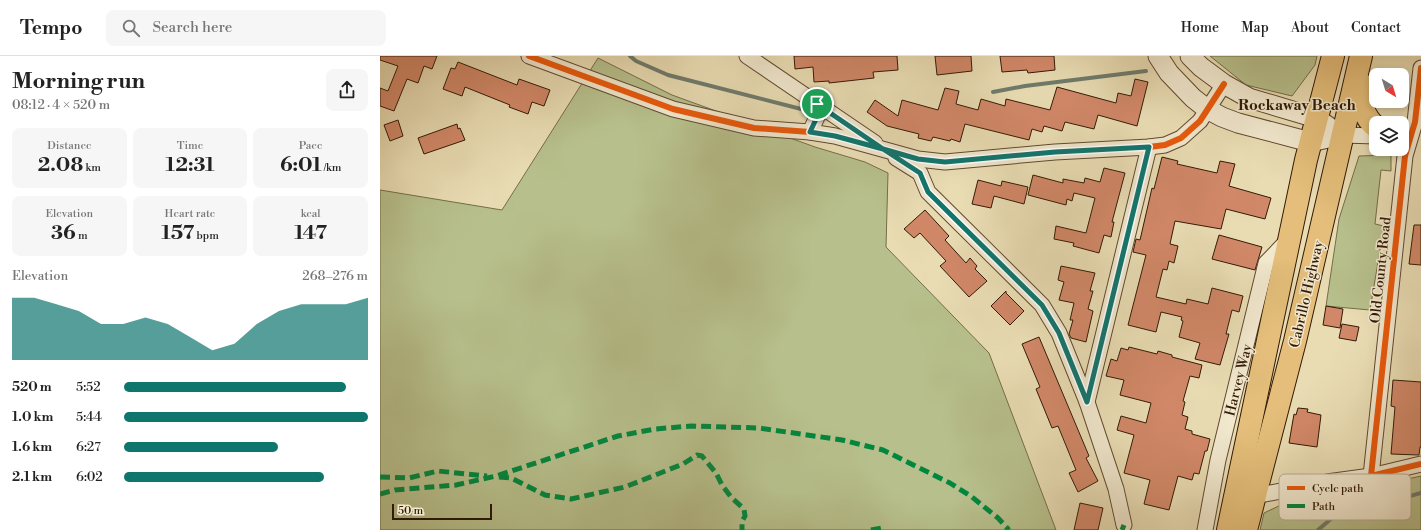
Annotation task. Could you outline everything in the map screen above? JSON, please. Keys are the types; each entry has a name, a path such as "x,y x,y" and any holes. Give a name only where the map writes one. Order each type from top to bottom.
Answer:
{"highway":[{"name":"Cabrillo Highway","path":"1228,530 1310,142 1333,56"},
{"name":"Cabrillo Highway","path":"1246,530 1295,341 1359,61"},
{"path":"1359,61 1363,110 1369,120"}],"street":[{"path":"529,56 673,109 754,128 789,132 810,132 835,136 918,159 945,162 1055,152 1165,145 1181,138 1200,121 1224,84"},
{"path":"747,56 920,173 928,192 1042,305 1059,333 1087,402 1116,489 1124,525"},
{"path":"1158,56 1180,86 1207,110 1238,123 1310,142 1342,135 1369,136"},
{"path":"1190,56 1201,67 1224,84 1249,98 1316,118 1342,135"},
{"name":"Old County Road","path":"1371,474 1405,156 1415,122 1421,68"},
{"path":"810,132 817,117 817,104"},
{"path":"1087,402 1149,147"},
{"name":"Harvey Way","path":"1205,530 1218,460 1266,263 1289,238"},
{"path":"1379,474 1421,464"},
{"path":"1255,496 1279,491"}],"green space":[{"path":"1210,56 1317,56 1315,65 1292,96 1246,85"},
{"path":"598,58 672,95 815,147 865,162 888,173 886,247 989,353 1056,530 380,530 380,190 502,210"},
{"path":"1359,156 1391,156 1391,171 1381,170 1375,224 1384,226 1370,310 1326,306 1339,219"},
{"path":"1421,476 1421,530 1260,530 1264,513 1279,506 1279,520 1411,520 1411,478"}],"building":[{"path":"380,56 437,56 432,69 424,66 418,83 407,79 394,111 380,106 380,88 388,91 398,66 380,60"},
{"path":"794,56 897,56 898,70 873,72 874,78 829,83 829,81 814,82 813,67 795,69"},
{"path":"935,56 971,56 972,71 937,75"},
{"path":"1000,56 1054,56 1055,70 1028,73 1027,70 1002,72"},
{"path":"458,62 517,85 519,79 550,90 544,106 532,102 528,114 465,87 462,96 443,89 451,68 455,69"},
{"path":"1135,79 1148,82 1137,126 1098,115 1094,129 1065,122 1062,131 1044,126 1042,132 1032,129 1029,140 965,124 960,142 951,139 950,141 933,137 931,141 918,138 919,134 887,126 867,112 875,100 898,116 902,100 938,110 945,88 959,91 956,104 978,110 981,99 1005,106 1006,99 1050,110 1057,87 1116,103 1118,93 1131,96"},
{"path":"398,120 403,136 390,141 384,125"},
{"path":"457,124 458,129 460,128 465,140 424,154 418,138"},
{"path":"1162,157 1178,161 1177,164 1217,173 1220,161 1235,164 1229,186 1271,198 1265,219 1226,209 1221,229 1175,221 1170,244 1178,246 1174,263 1169,261 1167,270 1163,269 1156,297 1186,304 1187,299 1208,304 1212,288 1243,296 1239,312 1232,310 1226,334 1229,334 1220,365 1195,359 1200,343 1179,337 1183,321 1181,320 1182,317 1161,312 1156,332 1128,325 1146,255 1133,252 1136,239 1140,240 1152,188 1154,189"},
{"path":"1104,168 1125,173 1112,222 1114,222 1111,237 1104,235 1099,253 1073,246 1074,243 1054,239 1056,226 1086,233 1095,198 1074,193 1072,201 1067,199 1066,205 1028,195 1033,175 1063,183 1063,179 1084,183 1085,178 1100,182"},
{"path":"978,180 1001,186 1002,181 1028,187 1024,204 994,196 991,208 972,204"},
{"path":"925,210 949,236 945,240 966,263 970,258 977,266 975,269 987,281 969,297 940,266 946,261 920,233 914,238 904,229"},
{"path":"1414,225 1421,225 1421,265 1409,264"},
{"path":"1219,235 1262,247 1255,270 1212,259"},
{"path":"1061,266 1095,273 1090,291 1093,291 1088,309 1093,311 1086,342 1071,338 1069,334 1073,320 1070,320 1074,303 1059,300 1064,282 1058,280"},
{"path":"1006,291 1006,293 1024,311 1010,325 991,306"},
{"path":"1326,306 1343,309 1340,328 1323,325"},
{"path":"1342,324 1359,327 1356,341 1339,338"},
{"path":"1039,337 1089,456 1086,458 1098,481 1078,492 1069,473 1076,470 1058,426 1052,428 1036,389 1040,387 1022,344"},
{"path":"1129,347 1157,354 1158,351 1172,355 1172,357 1202,365 1199,378 1190,376 1183,401 1185,402 1182,415 1188,417 1185,429 1192,431 1192,434 1210,439 1199,474 1194,473 1192,480 1178,476 1169,510 1144,504 1150,480 1124,473 1134,435 1117,430 1121,416 1146,423 1151,403 1120,395 1124,380 1106,376 1111,359 1117,361 1121,348 1128,350"},
{"path":"1393,380 1421,382 1421,447 1419,455 1391,454 1395,407 1391,406"},
{"path":"1298,408 1308,409 1307,412 1321,415 1317,447 1289,443 1294,414 1296,415"},
{"path":"1080,503 1103,508 1098,530 1074,530"}],"waterway":[{"path":"630,56 636,61 668,75 805,110"},
{"path":"993,92 1025,86 1146,71"},
{"path":"1411,496 1421,493"},
{"path":"1318,530 1330,520"}],"marked path":[{"path":"380,494 395,490 456,485 496,476 618,436 655,429 691,426 759,428 842,440 883,450 950,483 972,497 998,518 1009,530"},
{"path":"499,477 511,478 545,495 571,499 625,487 683,464 697,455 702,456 716,473 722,485 731,497 744,509 745,516 742,521 742,530"},
{"path":"380,477 409,478 438,471 487,476"},
{"path":"1122,530 1124,525"},
{"path":"871,530 882,528 884,530"}],"cycle path":[{"path":"529,56 673,109 754,128 810,132 835,136 918,159 945,162 1055,152 1165,145 1181,138 1200,121 1224,84"},
{"path":"1371,474 1405,156 1415,122 1421,68"},
{"path":"1379,474 1421,464"}],"district":[{"name":"Rockaway Beach","path":"1297,105"}],"route":[{"path":"817,104 817,117 810,132 835,136 883,149 920,173 928,192 1042,305 1059,333 1087,402 1149,147 1055,152 945,162 918,159 883,149 817,104"}]}
